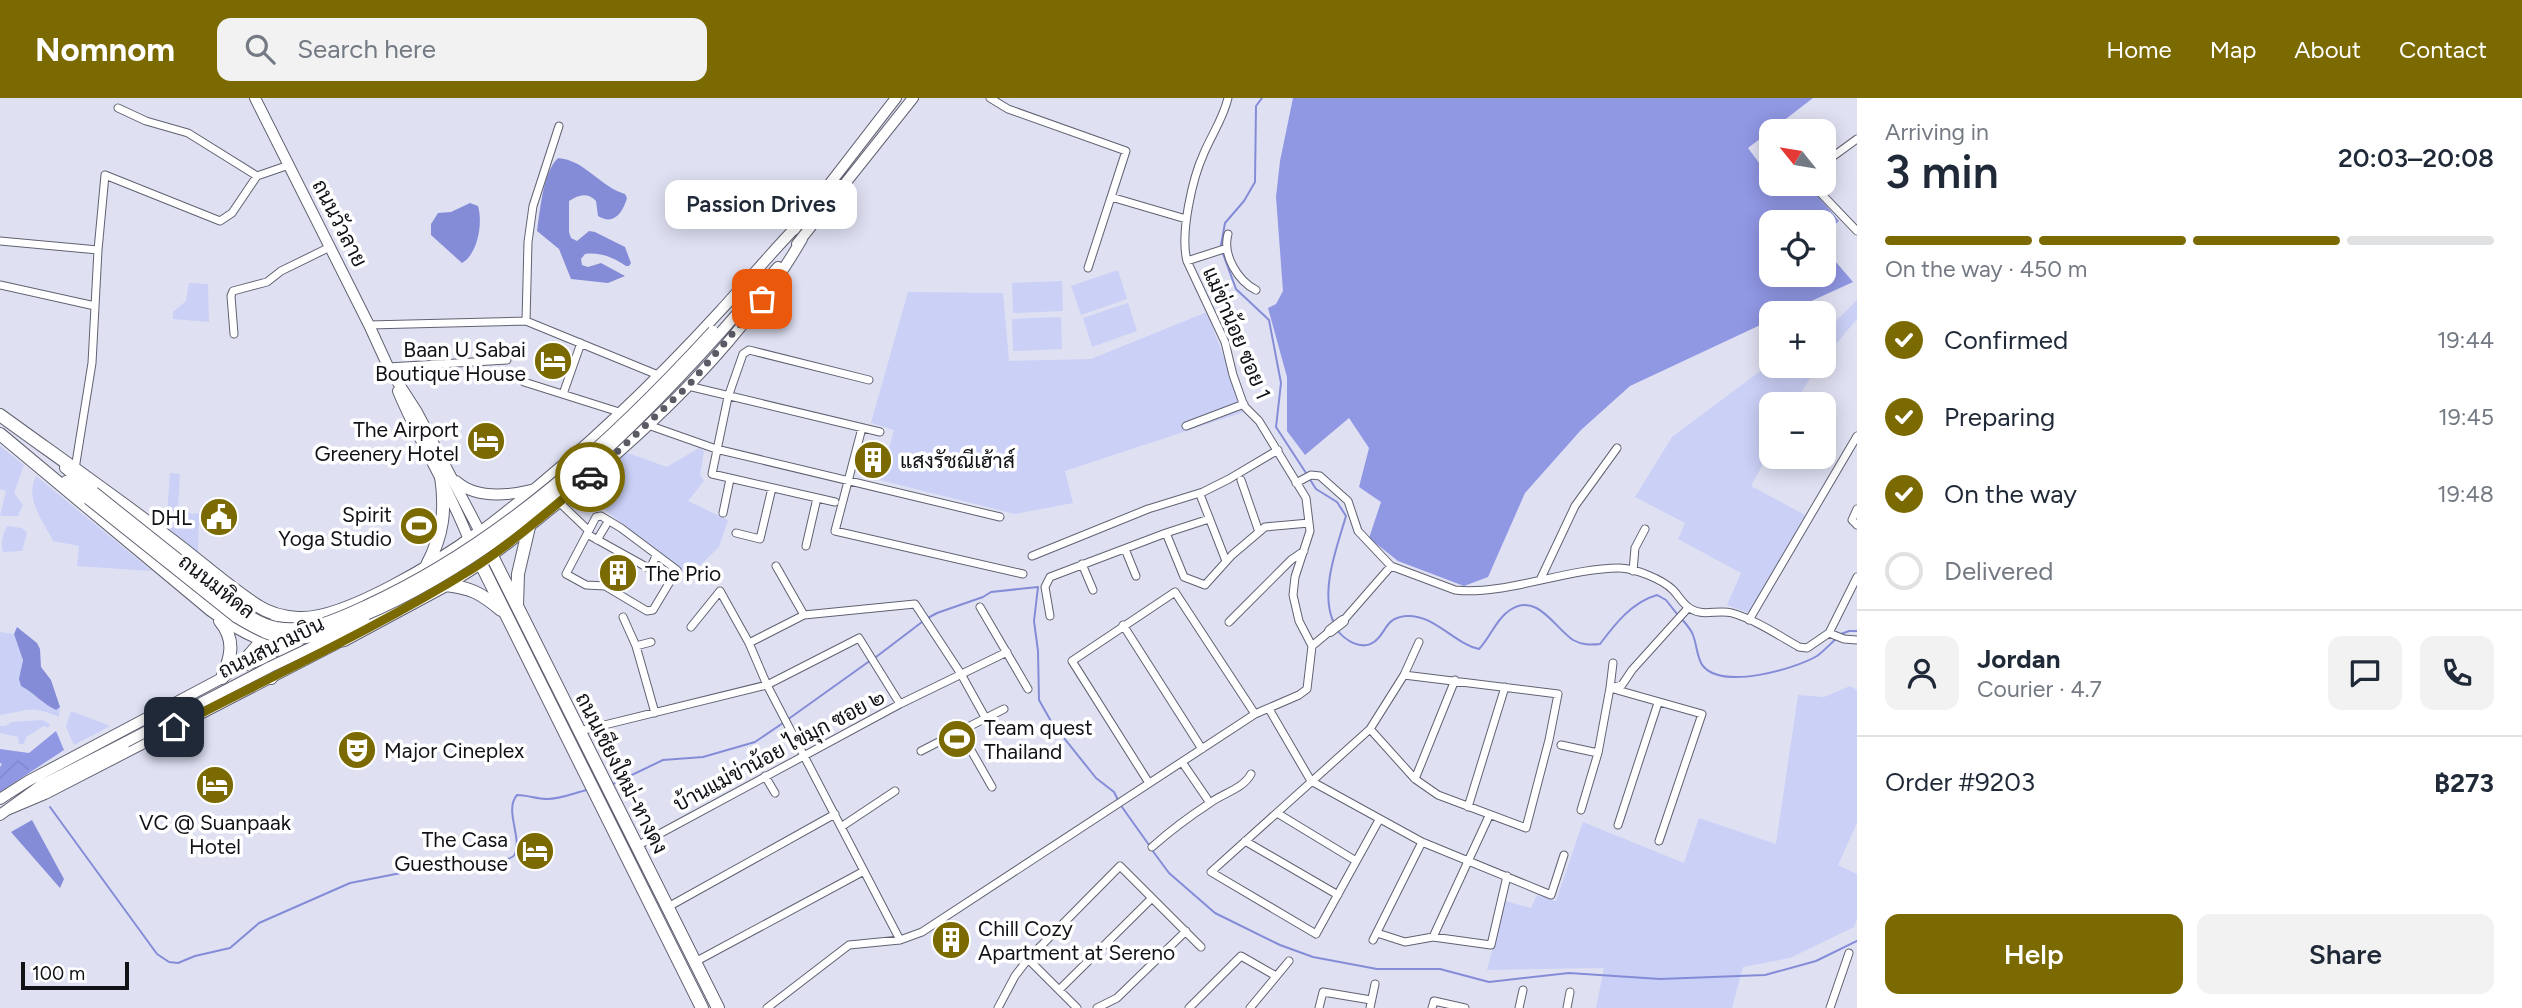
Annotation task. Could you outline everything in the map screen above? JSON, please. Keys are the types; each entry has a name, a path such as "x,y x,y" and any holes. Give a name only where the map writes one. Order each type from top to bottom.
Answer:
{"main road":[{"name":"ถนนวัวลาย","path":"255,98 369,324 408,415 446,477 474,536"},
{"name":"ถนนมหิดล","path":"0,432 91,496 243,611 276,626 316,626 383,598 416,579 517,515 566,475 719,330 897,98"},
{"name":"ถนนมหิดล","path":"0,415 228,612 271,635 291,639 315,637 404,599 519,525 559,491 659,400 802,239 913,98"},
{"name":"ถนนมหิดล","path":"0,415 259,607 281,616 318,617 345,609 427,566 474,536 534,489 658,375 721,311 796,227"},
{"name":"ถนนมหิดล","path":"0,432 211,610 239,630 260,640 291,646 327,645 344,640 486,559 590,477 688,386 775,282 802,239"},
{"path":"572,456 568,467 572,475 580,479 590,477"},
{"path":"427,566 437,546 445,514 446,477 461,486 486,494 512,494 534,489"},
{"path":"446,584 469,588 512,610 529,527"},
{"name":"ถนนเชียงใหม่-หางดง","path":"474,536 603,793 702,1008"},
{"path":"194,594 203,594 211,588 215,580 213,573"},
{"name":"ถนนสนามบิน","path":"4,812 40,786 270,667 348,632 404,599"},
{"path":"211,610 224,626 232,643 229,663 222,678"},
{"name":"ถนนเชียงใหม่-หางดง","path":"512,610 580,732 595,777"},
{"name":"ถนนสนามบิน","path":"0,799 28,780 222,678 237,668 281,616"},
{"path":"273,675 291,646 290,627 281,616"},
{"path":"1330,631 1342,621"},
{"name":"ถนนสนามบิน","path":"4,812 39,797 344,640"},
{"path":"237,668 266,658 275,664 273,675"},
{"name":"ถนนเชียงใหม่-หางดง","path":"603,793 637,846 718,1008"}],"street":[{"path":"990,98 1008,110 1126,151 1088,268"},
{"name":"แม่ข่าน้อย ซอย 1","path":"1228,98 1225,113 1200,162 1186,219 1184,236 1187,261 1225,342 1244,404 1278,450 1306,499 1309,523 1305,551 1295,577 1293,595 1299,621 1312,646"},
{"path":"118,108 146,121 188,133 257,176"},
{"path":"526,321 528,242 533,206 559,127"},
{"path":"1836,154 1857,139"},
{"path":"75,469 92,363 97,250 105,175 220,221 232,214 257,176 289,165"},
{"path":"1823,196 1857,231"},
{"path":"1111,197 1186,219"},
{"path":"1228,234 1223,249 1242,283 1256,290"},
{"path":"0,241 97,250"},
{"path":"234,334 231,296 233,291 250,285 260,285 281,271 330,247"},
{"path":"1187,261 1223,249"},
{"path":"0,285 94,306"},
{"path":"369,324 526,321 658,375"},
{"path":"563,394 581,343"},
{"path":"835,502 712,474 728,397 743,354 749,350 869,380"},
{"path":"388,367 507,360"},
{"path":"524,382 619,412"},
{"path":"688,386 880,432"},
{"path":"1186,426 1244,404"},
{"path":"648,425 716,449 1000,517"},
{"path":"862,428 835,531 1023,574"},
{"path":"1749,620 1857,436"},
{"path":"1541,579 1575,506 1617,448"},
{"path":"1032,556 1148,509 1203,492 1278,450"},
{"path":"1296,483 1311,475 1320,476 1348,501 1358,531 1391,566 1455,590 1508,586 1620,568 1672,588 1686,611"},
{"path":"723,513 730,479"},
{"path":"1241,480 1259,531"},
{"path":"736,533 760,539 772,488"},
{"path":"1201,497 1226,561"},
{"path":"806,546 817,498"},
{"path":"559,502 597,540 650,569 656,556"},
{"path":"1857,509 1852,520 1857,525"},
{"path":"596,517 606,517 677,570 650,611 605,586 586,585 566,574 587,532 596,517"},
{"path":"1050,616 1045,587 1050,577 1209,519"},
{"path":"1166,533 1184,577 1205,585 1226,561 1265,527 1309,523"},
{"path":"597,540 606,525"},
{"path":"1633,571 1635,548 1645,529"},
{"path":"619,550 629,534"},
{"path":"1125,549 1136,576"},
{"path":"1229,622 1291,560 1305,551"},
{"path":"1082,564 1093,590"},
{"path":"776,566 804,615"},
{"path":"1342,621 1391,566"},
{"path":"1686,611 1720,611 1749,620 1799,647 1807,648 1831,634 1857,577"},
{"path":"691,627 720,591 900,940"},
{"path":"1149,783 1072,661 1123,625 1175,592 1255,714"},
{"path":"749,643 804,615 915,604 961,674 986,719"},
{"path":"980,607 1028,689"},
{"path":"1610,688 1622,685 1632,670 1686,611"},
{"path":"623,617 636,646 655,713"},
{"path":"1123,625 1202,749"},
{"path":"767,1008 849,945 900,940 922,932 1255,714 1307,689 1312,646 1330,631"},
{"path":"1831,634 1857,640"},
{"path":"580,732 767,685 859,638 900,704"},
{"path":"636,646 651,642"},
{"path":"1379,820 1316,934 1211,872 1370,729 1404,675 1419,642"},
{"name":"บ้านแม่ข่าน้อย ไข่มุก ซอย ๒","path":"637,846 900,704 1007,652"},
{"path":"1581,810 1598,753 1613,663"},
{"path":"1370,729 1415,779 1438,795 1526,828 1558,694 1404,675"},
{"path":"1415,779 1455,680"},
{"path":"1468,807 1505,688"},
{"path":"1610,688 1702,714 1659,841"},
{"path":"1618,825 1658,703"},
{"path":"921,751 1004,709"},
{"path":"1269,709 1311,781 1422,842 1551,895 1564,855"},
{"path":"960,731 992,787"},
{"path":"1561,745 1598,753"},
{"path":"1182,762 1210,803"},
{"path":"1152,848 1171,830 1240,786 1251,774"},
{"path":"765,776 775,793"},
{"path":"841,827 895,792"},
{"path":"1277,813 1356,861"},
{"path":"668,907 835,814"},
{"path":"1433,937 1489,816"},
{"path":"1245,841 1338,895"},
{"path":"1422,842 1375,936 1405,942 1433,937 1491,945 1507,876"},
{"path":"998,1008 1015,976 1028,959 1120,866 1201,947"},
{"path":"695,962 864,871"},
{"path":"1059,990 1152,898"},
{"path":"1097,1008 1117,998 1186,931"},
{"path":"1830,1008 1849,953"},
{"path":"1189,1008 1241,956 1276,976"},
{"path":"1028,959 1077,1008"},
{"path":"1250,1008 1289,961"},
{"path":"1319,1008 1323,992 1371,1004 1375,984"},
{"path":"1519,1008 1523,990"},
{"path":"1567,1008 1570,992"},
{"path":"1433,1005 1465,1008"}],"shaded area":[{"path":"1293,98 1813,98 1786,119 1759,119 1759,140 1748,148 1759,163 1759,196 1818,196 1830,210 1759,210 1759,287 1836,287 1836,262 1853,282 1811,301 1759,301 1759,326 1630,386 1581,430 1525,493 1488,577 1464,586 1398,561 1369,538 1381,502 1359,487 1369,448 1349,418 1305,455 1287,431 1287,377 1268,308 1276,304 1283,291 1276,197 1280,161"},
{"path":"558,158 576,163 625,194 627,198 623,208 617,216 609,219 598,216 596,201 589,196 580,196 569,201 569,232 571,238 577,241 589,231 595,232 625,247 631,263 629,266 596,254 585,254 581,259 582,265 588,267 601,263 625,276 608,283 571,279 559,249 537,231 546,182"},
{"path":"470,203 478,206 479,229 472,253 462,263 431,235 431,224 438,213 451,212"},
{"path":"1118,270 1127,299 1081,315 1071,286"},
{"path":"1062,281 1063,311 1013,313 1012,283"},
{"path":"189,283 208,284 209,322 173,319 173,312 186,301"},
{"path":"908,292 1003,293 1009,361 1091,359 1207,312 1244,412 1065,471 1073,503 1015,514 880,480 894,430 871,423"},
{"path":"1857,300 1857,319 1836,344 1836,321"},
{"path":"1128,303 1137,331 1092,347 1083,318"},
{"path":"1061,317 1062,349 1013,351 1012,319"},
{"path":"1759,372 1759,378 1810,378 1802,392 1759,392 1760,469 1751,486 1805,515 1749,613 1727,605 1741,573 1678,539 1685,523 1635,497 1672,437"},
{"path":"0,446 24,465 14,493 23,505 18,516 0,516 6,491 0,489"},
{"path":"699,448 704,451 700,475 704,481 688,501 728,520 719,547 688,577 582,491 625,452 667,467"},
{"path":"170,473 180,474 178,505 191,514 199,513 198,554 166,527"},
{"path":"36,476 152,571 77,566 79,546 53,541 37,510 32,493"},
{"path":"7,526 22,528 27,533 22,551 3,552 2,539"},
{"path":"17,627 37,643 40,649 41,667 51,680 60,707 56,710 21,686 19,679 23,660 14,634"},
{"path":"0,632 14,634 19,644 22,659 21,686 51,708 56,710 60,707 59,717 35,710 0,715"},
{"path":"1850,686 1857,690 1857,823 1838,865 1857,874 1857,919 1854,927 1790,958 1743,967 1732,1008 1596,1008 1604,968 1487,970 1505,901 1531,908 1537,895 1556,901 1583,822 1684,863 1699,818 1776,844 1798,695 1824,697"},
{"path":"71,711 110,726 74,745 66,727"},
{"path":"42,720 50,724 48,728 44,726 26,737 24,744 19,744 18,737 0,733 0,726 11,722"},
{"path":"56,731 64,750 0,792 0,749 29,753"},
{"path":"32,820 64,879 60,888 11,832"}],"waterway":[{"path":"1221,245 1225,223 1244,201 1255,182 1256,106 1262,98"},
{"path":"1222,251 1236,289 1269,320 1281,383 1276,427 1306,473"},
{"path":"1309,478 1316,489 1337,502 1346,516 1329,582 1329,609 1333,621"},
{"path":"926,619 991,592 1038,587 1034,621 1039,700 1052,723 1096,778 1114,792 1119,802"},
{"path":"1337,630 1354,643 1364,645 1374,642 1387,626 1399,617 1416,617 1426,619 1479,649 1505,614 1520,606 1529,605 1545,613 1573,640 1583,644 1600,644 1632,608 1648,598 1657,595 1666,600 1677,614"},
{"path":"1681,618 1692,633 1703,666 1713,673 1726,676 1759,675 1793,666 1817,656 1837,638"},
{"path":"876,657 922,622"},
{"path":"1841,634 1857,631"},
{"path":"787,720 871,660"},
{"path":"613,784 663,760 703,757 755,742 783,723"},
{"path":"0,778 18,761 28,769"},
{"path":"50,807 157,954 169,962 178,963 230,948 259,923 350,883 401,873 409,868 484,864 510,858 517,847 512,816 513,801 517,795 552,799 587,790"},
{"path":"1122,807 1149,845"},
{"path":"1152,850 1169,873 1215,913 1280,945 1313,957 1377,969 1440,969 1489,982 1569,973 1660,979 1765,975 1816,961 1857,941"}],"way so far":[{"path":"590,477 688,386 762,299"}],"place":[{"name":"Passion Drives","path":"762,299"},
{"name":"Baan U Sabai Boutique House","path":"553,361"},
{"name":"The Airport Greenery Hotel","path":"486,441"},
{"name":"แสงรัชณีเฮ้าส์","path":"873,460"},
{"name":"DHL","path":"219,517"},
{"name":"Spirit Yoga Studio","path":"419,526"},
{"name":"The Prio","path":"618,573"},
{"name":"Team quest Thailand","path":"957,739"},
{"name":"Major Cineplex","path":"357,750"},
{"name":"VC @ Suanpaak Hotel","path":"215,785"},
{"name":"The Casa Guesthouse","path":"535,851"},
{"name":"Chill Cozy Apartment at Sereno","path":"951,940"}],"route":[{"path":"174,727 344,640 446,584 507,545 590,477"}]}
